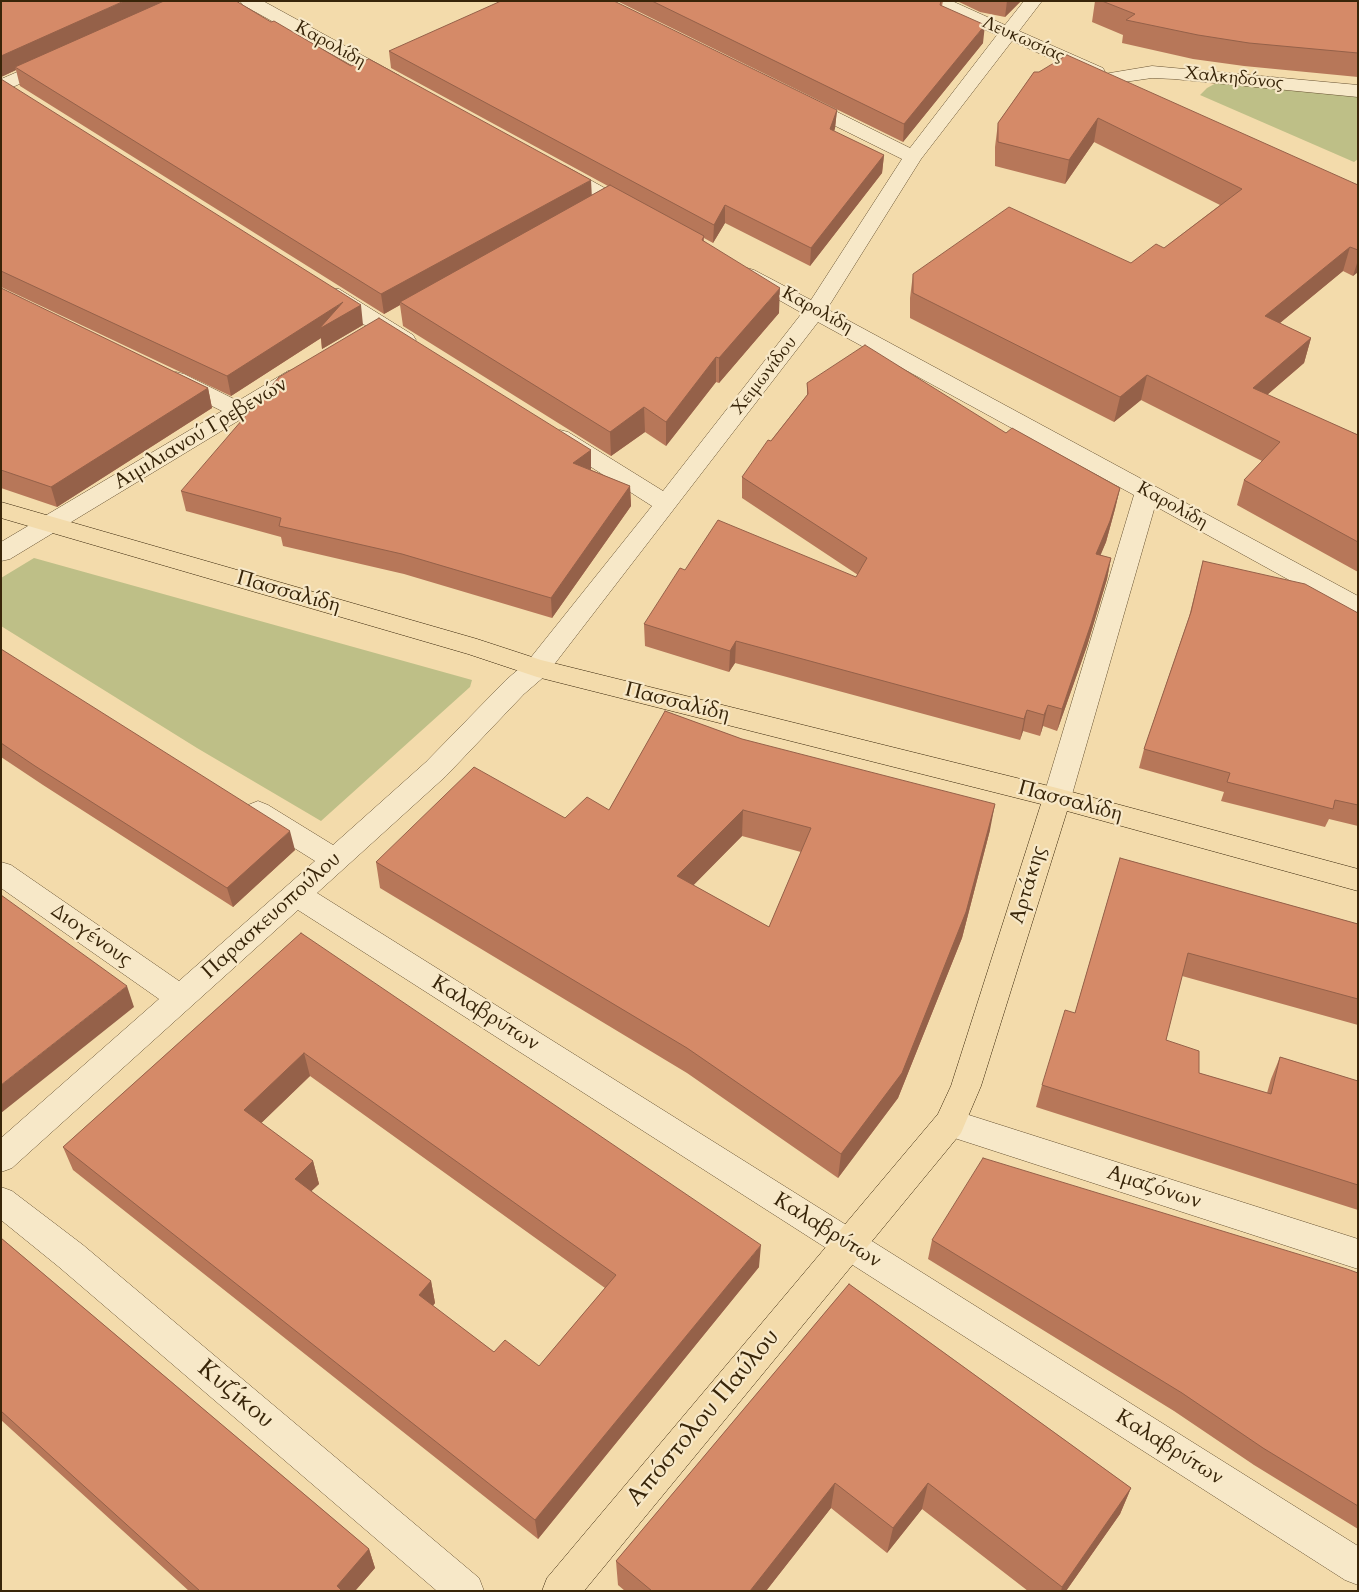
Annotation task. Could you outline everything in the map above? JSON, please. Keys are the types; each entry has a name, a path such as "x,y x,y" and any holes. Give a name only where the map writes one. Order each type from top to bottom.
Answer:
{"main road":[{"name":"Πασσαλίδη","path":"1,510 477,648 537,668 1056,798 1358,880"},
{"name":"Αρτάκης","path":"849,1245 950,1123 966,1086 1056,798"},
{"name":"Απόστολου Παύλου","path":"560,1591 849,1245"}],"street":[{"name":"Καρολίδη","path":"249,1 413,91"},
{"name":"Λευκωσίας","path":"936,1 1145,94"},
{"name":"Χειμωνίδου","path":"537,668 815,311 913,157 1034,1"},
{"path":"6,88 65,57"},
{"name":"Χαλκηδόνος","path":"1110,78 1152,72 1174,73 1358,91"},
{"path":"782,92 913,157"},
{"path":"542,162 645,218"},
{"path":"586,213 611,199"},
{"name":"Καρολίδη","path":"730,264 1358,608"},
{"path":"315,283 424,352"},
{"name":"Αιμιλιανού Γρεβενών","path":"1,553 315,365"},
{"path":"160,372 239,410"},
{"path":"541,426 666,504"},
{"name":"Αρτάκης","path":"1056,798 1147,492"},
{"name":"Παρασκευοπούλου","path":"1,1158 436,769 515,687 537,668"},
{"path":"236,798 335,860"},
{"name":"Διογένους","path":"1,874 180,998"},
{"name":"Καλαβρύτων","path":"296,894 1358,1568"},
{"name":"Αμαζόνων","path":"950,1123 1358,1254"},
{"name":"Κυζίκου","path":"1,1201 79,1262 466,1591"}],"green space":[{"path":"1220,81 1358,95 1358,159 1354,162 1200,95 1207,88"},
{"path":"34,558 472,680 470,687 321,821 197,748 1,626 1,578"}],"building":[{"path":"1,1 124,1 1,56"},
{"path":"164,1 236,1 351,66 369,59 591,180 381,294 15,67"},
{"path":"501,1 614,1 837,110 830,129 884,155 811,248 725,205 714,225 389,51"},
{"path":"652,1 941,1 940,5 985,25 904,124"},
{"path":"1102,1 1358,1 1358,53 1249,43 1198,35 1126,20 1135,14"},
{"path":"1067,55 1358,185 1358,250 1350,247 1265,316 1311,338 1253,388 1358,435 1358,542 1244,480 1280,442 1147,375 1120,397 913,293 913,274 1009,207 1131,263 1156,244 1164,248 1242,189 1098,118 1069,160 998,142 998,123 1034,72 1039,72"},
{"path":"1,79 361,305 319,329 343,302 227,376 1,271"},
{"path":"610,185 704,236 702,240 780,288 719,358 716,357 666,422 644,407 610,432 400,302"},
{"path":"1,288 208,388 51,487 1,470"},
{"path":"379,318 591,450 573,463 630,486 551,598 402,554 279,526 281,518 181,491 279,377"},
{"path":"865,345 1006,433 1012,428 1120,488 1110,521 1096,554 1111,558 1062,709 1048,705 1044,715 1027,710 1024,719 736,641 730,651 644,624 680,568 685,570 718,520 856,577 867,558 742,477 768,440 771,441 808,394 807,383"},
{"path":"1203,561 1305,584 1358,613 1358,805 1335,800 1333,809 1227,782 1230,773 1144,749 1191,612"},
{"path":"1,649 290,831 227,888 1,743"},
{"path":"665,711 742,739 995,804 966,912 902,1073 841,1154 687,1048 376,862 474,767 565,818 587,797 609,810","holes":["743,810 811,828 769,927 677,876"]},
{"path":"1120,858 1358,924 1358,999 1188,953 1166,1040 1199,1051 1199,1073 1271,1094 1280,1057 1358,1081 1358,1185 1042,1085 1065,1010 1075,1013"},
{"path":"1,895 127,986 1,1085"},
{"path":"301,933 761,1245 535,1520 63,1147","holes":["304,1053 616,1275 539,1366 505,1340 494,1352 419,1295 431,1281 295,1179 313,1161 244,1110"]},
{"path":"983,1158 1358,1273 1358,1506 1263,1448 1182,1393 932,1240"},
{"path":"1,1238 369,1549 337,1586 342,1591 200,1591 1,1411"},
{"path":"849,1284 1131,1488 1062,1587 928,1483 893,1528 835,1483 750,1591 652,1591 616,1561"}]}
